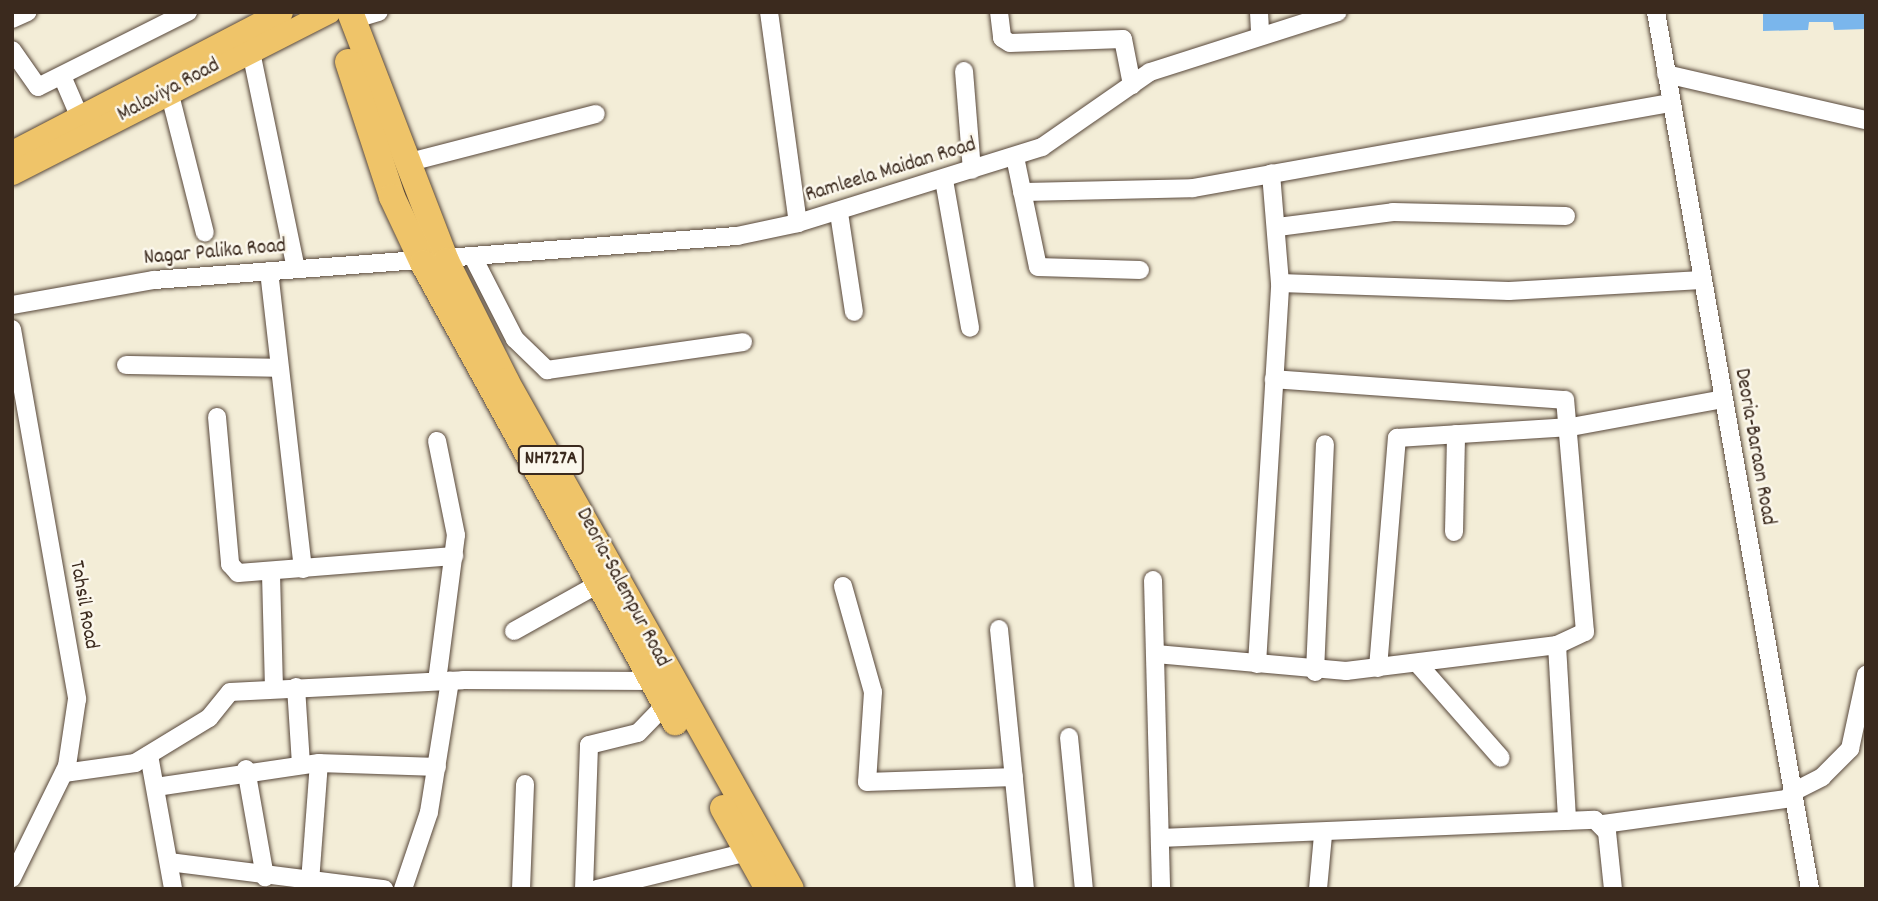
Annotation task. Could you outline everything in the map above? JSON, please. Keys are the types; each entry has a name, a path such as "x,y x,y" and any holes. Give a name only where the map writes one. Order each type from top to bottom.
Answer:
{"highway":[{"name":"Deoria-Salempur Road","path":"340,14 406,163 434,262 598,584 768,889"},
{"name":"Deoria-Salempur Road","path":"340,14 392,197 434,262 791,889"}],"main road":[{"name":"Malaviya Road","path":"12,152 169,91 249,38 281,12"},
{"name":"Malaviya Road","path":"12,173 83,125 249,38 340,14"}],"street":[{"path":"12,19 27,12"},
{"path":"12,50 33,85 62,75 188,12"},
{"path":"340,14 379,12"},
{"path":"769,12 799,223"},
{"path":"999,12 1002,38 1010,43 1123,39 1132,85"},
{"path":"1259,12 1260,34"},
{"name":"Ramleela Maidan Road","path":"434,262 737,236 839,213 1015,157 1057,140 1132,85 1179,59 1338,12"},
{"name":"Deoria-Baraon Road","path":"1656,12 1810,889"},
{"path":"249,38 296,268"},
{"path":"964,71 972,170"},
{"path":"1666,74 1866,120"},
{"path":"62,75 83,125"},
{"path":"169,91 205,233"},
{"path":"1022,192 1163,190 1672,103"},
{"path":"406,163 596,114"},
{"path":"1015,157 1038,267 1140,270"},
{"path":"1258,664 1280,283 1278,227 1271,173"},
{"path":"944,180 970,328"},
{"path":"1278,227 1405,211 1566,216"},
{"path":"839,213 854,312"},
{"path":"474,259 515,339 547,370 743,342"},
{"name":"Nagar Palika Road","path":"12,305 154,280 296,268 434,262"},
{"path":"269,271 303,569"},
{"path":"1280,283 1509,291 1702,281"},
{"name":"Tahsil Road","path":"12,329 76,699 64,773 12,878"},
{"path":"126,365 279,368"},
{"path":"1156,653 1315,672 1418,664 1557,645 1582,638 1586,621 1568,403 1560,398 1274,379"},
{"path":"1378,668 1398,438 1571,427 1723,399"},
{"path":"217,417 230,564 238,573 271,574 454,556"},
{"path":"1454,533 1456,434"},
{"path":"402,889 437,767 454,556 454,520 437,441"},
{"path":"1315,672 1325,444"},
{"path":"271,574 274,687"},
{"path":"1153,580 1161,889"},
{"path":"514,631 598,584"},
{"path":"843,586 873,692 867,782 1014,777"},
{"path":"999,629 1025,889"},
{"path":"1557,645 1567,821"},
{"path":"1418,664 1501,758"},
{"path":"1160,838 1322,835 1567,821 1603,824 1792,796 1839,763 1860,737 1866,675"},
{"path":"64,773 120,767 149,755 209,718 230,692 274,687 444,681 652,681"},
{"path":"296,687 310,764 310,882"},
{"path":"584,889 589,745 644,730 665,705"},
{"path":"1069,737 1084,889"},
{"path":"149,755 173,889"},
{"path":"156,787 246,769 310,764 437,767"},
{"path":"246,769 265,877"},
{"path":"520,889 525,784"},
{"path":"1603,824 1613,889"},
{"path":"1318,889 1322,835"},
{"path":"597,889 748,852"},
{"path":"169,862 265,877 384,889"}],"water":[{"path":"1763,12 1866,12 1866,29 1834,30 1833,22 1809,22 1808,30 1763,31"}]}
